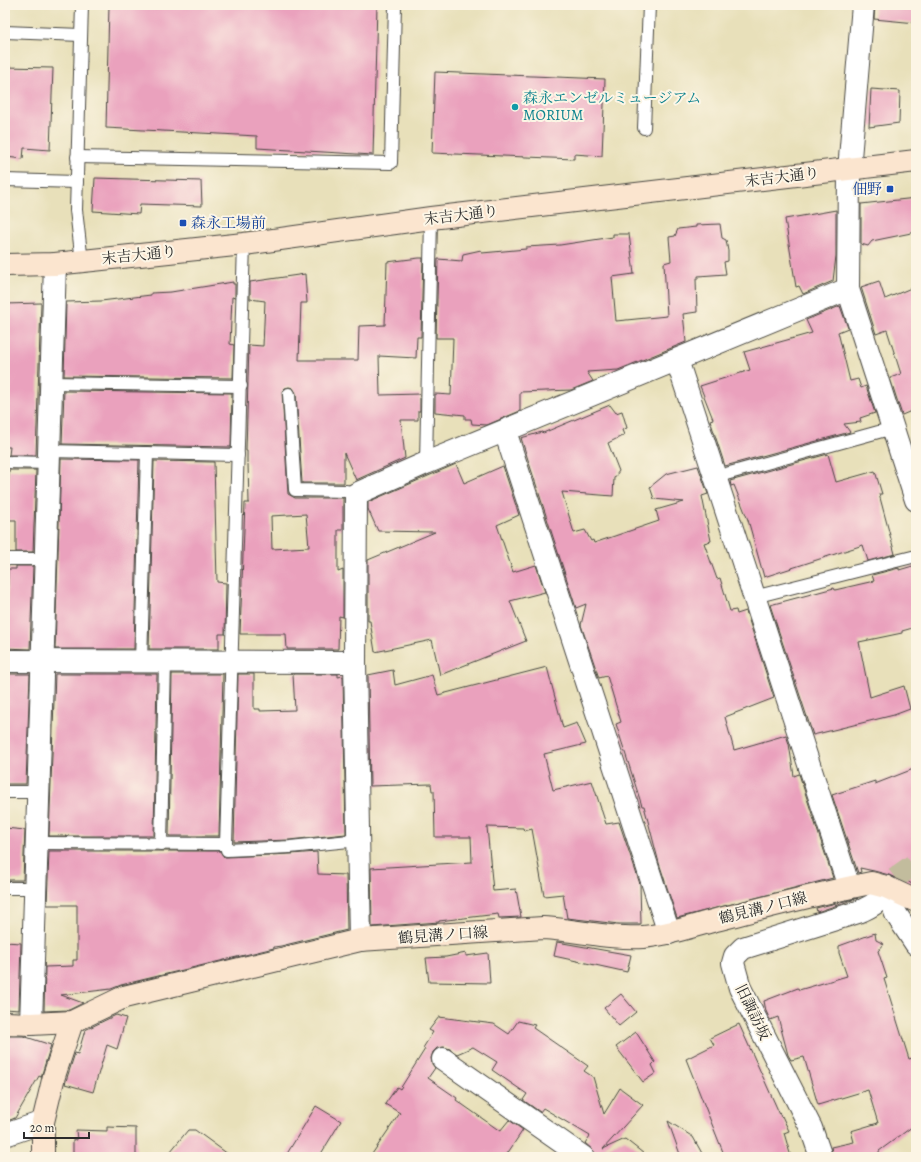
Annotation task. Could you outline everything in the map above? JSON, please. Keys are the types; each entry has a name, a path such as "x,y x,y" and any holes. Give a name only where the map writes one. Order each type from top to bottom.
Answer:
{"street":[{"path":"863,5 849,170 848,289 916,500"},
{"name":"末吉大通り","path":"5,265 82,262 244,244 431,218 916,161"},
{"path":"31,1024 55,264"},
{"path":"360,940 355,662 356,494 426,463 848,289"},
{"path":"677,360 849,887"},
{"path":"505,431 669,933"},
{"path":"5,661 355,662"},
{"name":"鶴見溝ノ口線","path":"5,1023 31,1024 72,1022 124,997 360,940 544,928 623,937 644,937 669,933 719,919 849,887 872,883 890,883 916,901"},
{"path":"890,883 896,914 916,944"},
{"name":"旧諏訪坂","path":"820,1157 811,1128 740,988 733,963 735,956 743,948 861,911 876,904 890,883"},
{"path":"43,1157 42,1122 54,1076 72,1022"},
{"path":"443,1059 575,1155"},
{"path":"5,1135 42,1122"}],"lane":[{"path":"82,5 76,210 82,262"},
{"path":"78,157 391,162 396,5"},
{"path":"644,128 649,5"},
{"path":"5,32 81,35"},
{"path":"5,180 77,182"},
{"path":"426,463 431,218"},
{"path":"244,244 235,580 231,662 227,850 290,847 359,840"},
{"path":"51,383 241,386"},
{"path":"289,394 295,490 346,491 356,494"},
{"path":"715,477 893,428"},
{"path":"5,462 49,457 147,453 238,455"},
{"path":"141,662 147,453"},
{"path":"754,597 916,556"},
{"path":"5,559 46,559"},
{"path":"160,844 165,662"},
{"path":"5,792 38,792"},
{"path":"36,843 226,844"},
{"path":"5,888 35,888"}],"building":[{"path":"109,5 377,5 373,155 257,148 257,136 106,128"},
{"path":"875,5 916,5 916,23 874,19"},
{"path":"5,67 53,68 50,150 24,148 23,159 6,157"},
{"path":"435,72 605,79 602,156 574,154 574,159 432,153"},
{"path":"871,89 900,91 899,123 869,127"},
{"path":"95,178 201,181 202,206 140,204 139,214 93,211"},
{"path":"916,198 916,232 872,241 868,246 861,244 861,204"},
{"path":"836,210 836,256 833,281 803,294 799,286 796,287 785,219"},
{"path":"720,224 722,238 726,240 728,251 728,261 724,262 726,274 698,276 698,279 696,279 697,312 683,314 686,342 618,370 587,372 593,381 571,390 520,392 520,411 487,425 472,424 471,419 465,419 465,415 435,412 435,394 451,395 453,338 436,338 438,259 462,261 463,254 481,250 482,253 526,249 526,247 560,245 613,237 613,234 629,234 634,274 612,277 616,321 667,316 664,263 671,261 669,237 675,236 678,229 696,227 696,225"},
{"path":"423,258 421,337 417,337 416,358 379,356 380,395 420,394 420,411 418,411 418,420 401,420 405,458 356,480 344,453 344,483 302,483 296,393 293,388 289,387 282,391 288,494 295,498 343,498 343,530 338,530 338,572 343,570 343,617 339,616 338,649 287,649 286,634 240,634 245,503 249,503 248,464 246,451 249,345 263,346 265,301 250,299 250,282 305,274 307,303 301,303 299,360 358,360 359,326 385,325 387,262","holes":["306,514 309,547 272,549 271,516"]},
{"path":"879,281 885,299 916,286 916,409 902,415 890,378 901,374 887,330 876,334 861,287"},
{"path":"233,282 233,284 235,284 235,298 232,297 230,344 234,345 233,378 64,376 66,302 101,301"},
{"path":"41,303 36,455 9,455 10,447 5,447 5,304"},
{"path":"840,306 848,328 838,332 850,381 858,379 861,388 866,386 875,413 860,418 861,422 844,424 850,432 725,466 710,420 713,419 700,386 750,370 744,352 812,333 806,320"},
{"path":"64,391 232,393 231,447 62,444"},
{"path":"610,405 616,413 622,411 627,428 622,430 624,435 608,443 619,471 614,478 613,496 562,492 574,533 585,530 591,541 593,540 594,543 659,521 656,510 684,502 654,499 650,487 666,474 698,466 708,494 702,496 711,541 704,543 717,579 720,578 730,611 736,610 737,614 746,611 774,698 725,717 734,750 786,735 789,744 794,776 799,774 833,878 677,918 659,863 644,806 642,806 616,724 621,722 607,676 599,678 581,625 586,604 576,608 521,438 543,433"},
{"path":"828,454 836,482 875,471 882,494 879,494 895,554 868,561 863,545 764,577 748,520 734,485 731,486 730,481"},
{"path":"61,459 139,460 134,649 55,649"},
{"path":"154,461 214,462 217,582 226,583 225,634 219,634 219,649 149,649"},
{"path":"456,464 464,483 503,466 519,515 497,525 513,572 536,565 545,592 510,601 526,641 440,675 432,640 375,652 370,621 368,621 368,560 435,532 378,531 368,509 368,502"},
{"path":"9,470 36,470 33,552 16,552 16,520 7,520"},
{"path":"916,565 916,627 902,631 902,633 859,642 870,697 904,686 910,709 894,715 813,735 770,605 834,588 835,590 874,581 872,575"},
{"path":"16,566 33,566 30,649 5,648 8,569 16,569"},
{"path":"547,667 563,728 577,723 586,744 544,754 553,790 592,781 606,824 619,822 640,884 641,924 619,924 567,918 563,894 544,896 532,829 524,831 523,828 487,827 493,891 516,889 521,917 499,918 498,914 439,922 372,927 371,868 472,862 471,837 435,837 434,791 432,791 431,784 370,786 368,675 393,670 395,685 432,675 438,695"},
{"path":"5,674 30,674 26,784 5,784"},
{"path":"55,674 157,674 154,836 49,836"},
{"path":"172,674 223,674 219,836 169,836"},
{"path":"238,674 254,674 254,709 260,709 260,711 295,710 293,674 338,674 338,677 343,676 346,834 289,840 234,842"},
{"path":"916,768 916,887 906,880 904,882 889,875 874,871 860,868 861,872 858,873 832,795 875,781 875,784"},
{"path":"5,828 25,830 23,880 6,880 7,851 5,851"},
{"path":"49,851 220,851 224,857 317,852 318,874 346,875 347,930 121,985 111,989 61,995 83,1003 69,1010 44,1011 45,967 73,966 73,960 77,960 77,905 47,905"},
{"path":"858,898 817,912 816,908"},
{"path":"875,933 876,940 884,944 878,951 887,978 884,979 909,1059 916,1057 916,1124 879,1151 880,1157 833,1157 831,1147 854,1142 851,1131 878,1123 868,1090 818,1105 804,1057 791,1060 788,1055 778,1017 770,1020 764,1001 798,988 799,990 847,976 839,953 839,946"},
{"path":"5,942 21,943 19,1010 5,1009"},
{"path":"557,942 631,955 627,972 554,956"},
{"path":"466,953 466,956 488,953 490,983 429,982 426,958 446,957"},
{"path":"621,994 636,1012 619,1026 604,1008"},
{"path":"116,1015 126,1018 117,1049 107,1045 93,1092 65,1084 75,1053 78,1054 85,1030"},
{"path":"439,1017 494,1024 509,1034 518,1021 535,1025 533,1028 588,1066 584,1071 593,1077 604,1114 620,1088 643,1105 603,1149 625,1139 648,1157 595,1157 594,1151 585,1143 590,1136 543,1108 540,1112 523,1100 527,1094 492,1070 497,1062 473,1047 457,1054 444,1047 437,1048 433,1052 431,1058 432,1064 435,1068 428,1078 500,1131 509,1120 523,1130 505,1157 370,1157 400,1113 385,1104 397,1087 400,1089 425,1049 423,1048 433,1032 429,1030"},
{"path":"739,1024 781,1117 782,1116 789,1131 784,1133 791,1157 725,1157 686,1059 714,1045 710,1038"},
{"path":"636,1032 655,1062 652,1065 656,1073 643,1082 616,1047"},
{"path":"5,1036 23,1036 51,1045 41,1077 39,1076 15,1118 5,1122"},
{"path":"316,1106 341,1121 319,1157 285,1157"},
{"path":"668,1121 693,1137 704,1157 681,1157"},
{"path":"107,1127 136,1128 136,1157 73,1157 73,1139 77,1140 76,1130 107,1131"},
{"path":"188,1130 195,1130 232,1157 166,1157"}],"tunnel":[{"path":"895,878 916,863"}],"place":[{"name":"森永エンゼルミュージアム MORIUM","path":"515,107"},
{"name":"佃野","path":"890,189"},
{"name":"森永工場前","path":"183,223"}]}
